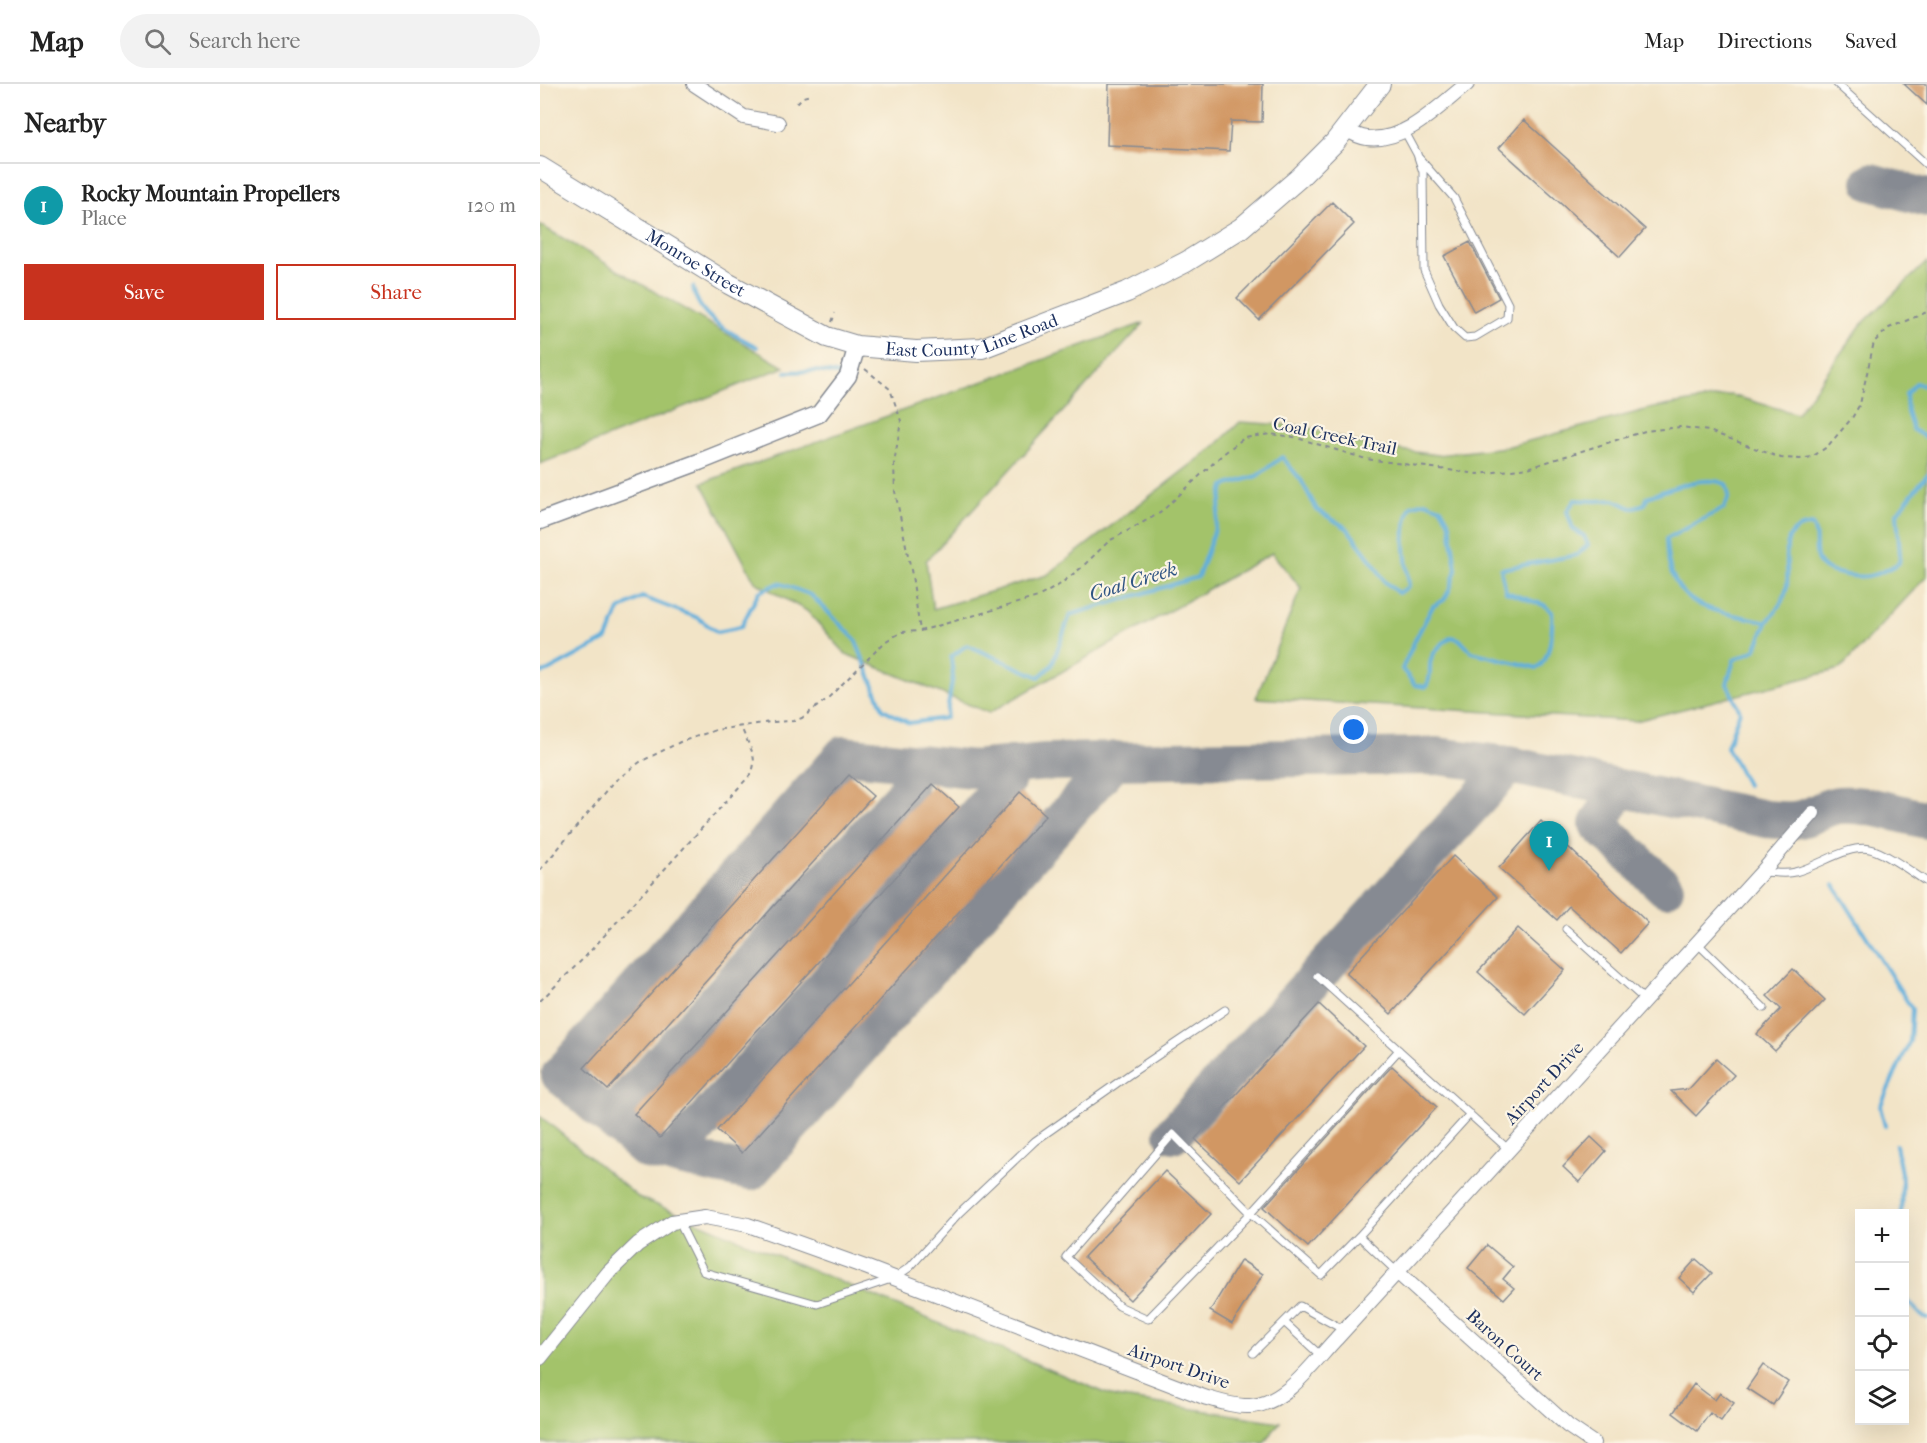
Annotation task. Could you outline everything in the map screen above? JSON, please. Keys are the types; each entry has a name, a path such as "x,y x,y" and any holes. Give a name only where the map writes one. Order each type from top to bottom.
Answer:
{"main road":[{"name":"East County Line Road","path":"856,346 916,351 982,348 1127,292 1186,262 1241,228 1299,178 1346,129 1380,84"},
{"name":"Monroe Street","path":"540,167 729,285 827,337 856,346"}],"street":[{"path":"694,84 744,117 778,123"},
{"path":"1346,129 1367,138 1382,138 1404,130 1420,121 1467,84"},
{"name":"East County Line Road","path":"540,521 699,462 819,414 848,376 856,346"},
{"name":"Airport Drive","path":"540,1358 579,1308 627,1253 672,1222 705,1217 731,1220 894,1278 1118,1365 1218,1401 1250,1406 1267,1402 1287,1391 1344,1330 1762,872 1813,813"},
{"name":"Baron Court","path":"1396,1271 1568,1425 1593,1443"}],"lane":[{"path":"1837,84 1927,165"},
{"path":"1404,130 1424,172 1424,270 1439,304 1454,328 1465,338 1475,337 1507,318 1508,304 1454,198 1419,158"},
{"path":"1762,872 1793,873 1842,854 1869,848 1927,882"},
{"path":"1566,928 1644,1000"},
{"path":"1696,943 1764,1008"},
{"path":"1317,976 1508,1149"},
{"path":"678,1221 705,1272 817,1304 894,1278 910,1267 959,1213 1035,1141 1121,1079 1225,1010"},
{"path":"1399,1050 1251,1213 1149,1319 1119,1306 1066,1257 1173,1134 1251,1213 1322,1275 1470,1114"},
{"path":"1359,1236 1396,1271"},
{"path":"1253,1353 1300,1306 1344,1330"},
{"path":"1284,1322 1320,1355"}],"path":[{"path":"797,103 803,97 811,94"},
{"name":"Coal Creek Trail","path":"540,870 615,781 627,771 680,742 716,730 741,725 794,721 802,718 826,699 873,652 902,632 920,631 1038,597 1081,568 1109,542 1160,513 1223,454 1244,438 1270,434 1294,437 1366,459 1478,474 1528,468 1645,430 1681,427 1709,431 1781,458 1812,457 1827,447 1852,418 1860,404 1874,342 1889,328 1927,312"},
{"path":"832,323 835,313"},
{"path":"863,367 890,389 901,421 894,464 895,491 912,575 920,631"},
{"path":"540,1001 584,958 751,774 755,766 755,758 745,740 741,725"}],"green space":[{"path":"540,225 784,367 540,464"},
{"path":"1927,262 1927,576 1840,669 1636,721 1256,698 1301,588 1272,553 989,713 846,654 807,611 755,582 702,483 1144,323 926,561 933,609 1047,575 1214,447 1240,422 1302,426 1368,446 1438,455 1506,447 1653,408 1731,395 1797,414 1861,325"},
{"path":"540,1116 638,1197 1115,1397 1280,1422 1264,1443 540,1443"}],"building":[{"path":"1109,84 1263,84 1262,122 1231,121 1229,151 1107,145"},
{"path":"1904,84 1927,84 1927,105"},
{"path":"1524,120 1645,229 1620,257 1499,148"},
{"path":"1332,202 1354,224 1259,320 1237,298"},
{"path":"1470,242 1499,298 1474,312 1444,256"},
{"path":"849,775 873,796 608,1090 584,1068"},
{"path":"933,784 959,807 660,1138 634,1114"},
{"path":"1020,792 1046,815 742,1153 717,1130"},
{"path":"1541,821 1648,923 1621,953 1569,906 1557,920 1499,868"},
{"path":"1453,856 1498,897 1391,1014 1346,973"},
{"path":"1518,928 1565,970 1525,1014 1478,972"},
{"path":"1793,969 1825,1000 1775,1051 1757,1034 1781,1009 1767,996"},
{"path":"1319,1004 1364,1046 1240,1181 1195,1139"},
{"path":"1716,1059 1734,1075 1696,1116 1671,1091 1689,1089"},
{"path":"1392,1066 1437,1107 1308,1247 1264,1207"},
{"path":"1591,1137 1606,1151 1579,1182 1563,1167"},
{"path":"1165,1171 1211,1214 1130,1300 1084,1257"},
{"path":"1487,1245 1513,1267 1503,1279 1514,1288 1504,1299 1468,1268"},
{"path":"1696,1259 1712,1273 1694,1292 1679,1278"},
{"path":"1241,1260 1263,1274 1232,1324 1210,1311"},
{"path":"1763,1365 1788,1382 1773,1405 1747,1388"},
{"path":"1694,1384 1715,1400 1720,1393 1734,1403 1721,1421 1710,1413 1697,1431 1673,1413"}],"waterway":[{"path":"693,287 696,298 709,316 727,330 757,347"},
{"path":"786,372 817,371 842,375"},
{"name":"Coal Creek","path":"1927,381 1924,386 1916,383 1906,394 1907,412 1913,430 1927,438"},
{"name":"Coal Creek","path":"540,673 546,672 607,639 619,610 642,597 698,618 717,632 741,627 759,592 779,583 811,595 855,639 883,709 909,723 946,718 953,676 951,657 967,645 1039,677 1052,665 1070,615 1198,577 1214,532 1224,486 1257,476 1282,457 1301,480 1317,510 1347,528 1384,581 1398,593 1409,587 1405,526 1411,506 1425,502 1441,508 1450,524 1456,569 1450,589 1444,600 1433,606 1402,669 1415,685 1426,687 1431,659 1440,646 1451,637 1459,639 1472,652 1537,668 1542,664 1550,643 1552,612 1544,605 1506,592 1501,569 1577,555 1588,545 1584,536 1573,529 1567,511 1575,500 1614,500 1631,508 1645,504 1647,497 1686,484 1707,481 1726,484 1728,496 1724,508 1666,539 1669,563 1675,581 1696,603 1727,614 1767,622 1785,595 1787,547 1793,532 1812,525 1818,561 1829,570 1862,577 1883,571 1899,563 1897,513 1927,475"},
{"path":"1747,785 1727,747 1740,711 1727,684 1734,660 1755,650 1767,623"},
{"path":"1834,885 1912,1009 1910,1041 1880,1107 1885,1126"},
{"path":"1896,1145 1902,1179 1901,1209"},
{"path":"1909,1302 1927,1318"}],"taxiway":[{"path":"1871,182 1927,198"},
{"path":"1115,760 750,1172 646,1150 560,1075 843,755 973,769 1046,762 1437,756 1509,765 1766,819 1799,819 1829,807 1850,805 1872,807 1927,820"},
{"path":"610,1118 908,789 908,762"},
{"path":"673,1156 1006,782 1011,765"},
{"path":"1173,1134 1509,765"},
{"path":"1620,788 1598,824 1665,888"}],"place":[{"name":"Rocky Mountain Propellers","path":"1549,871"}]}
